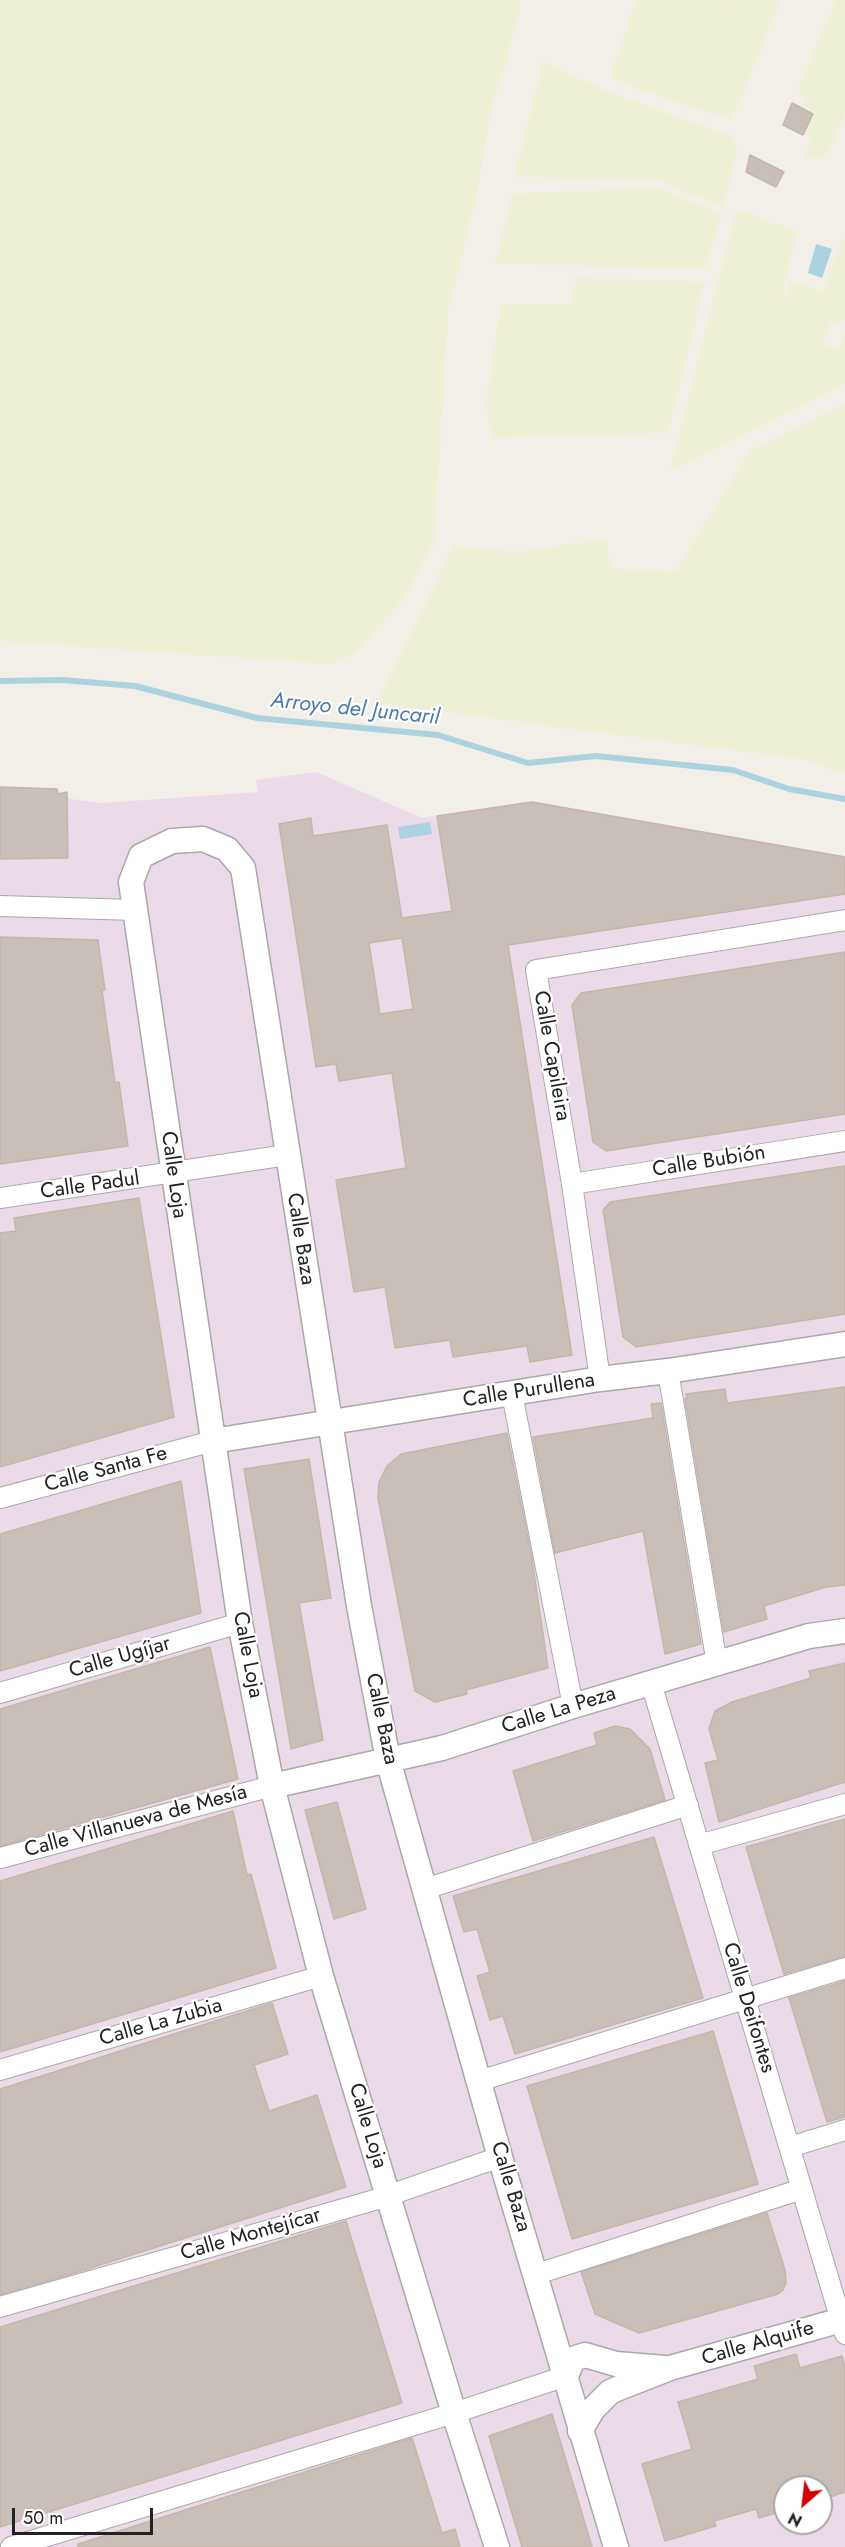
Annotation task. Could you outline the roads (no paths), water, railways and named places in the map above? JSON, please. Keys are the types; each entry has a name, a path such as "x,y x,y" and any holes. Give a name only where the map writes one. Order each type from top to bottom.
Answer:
{"street":[{"name":"Calle Loja","path":"243,868 228,849 211,842 202,839 172,841 141,856 131,882 240,1623 272,1786 321,1976 497,2547"},
{"name":"Calle Baza","path":"243,868 359,1606 388,1760 500,2157 537,2274 580,2431 616,2547"},
{"path":"0,906 135,910"},
{"name":"Calle Capileira","path":"600,1379 572,1184 536,970 845,920"},
{"name":"Calle Bubión","path":"572,1184 845,1141"},
{"name":"Calle Padul","path":"0,1198 173,1174 287,1155"},
{"name":"Calle Purullena","path":"213,1442 600,1379 845,1344"},
{"path":"668,1371 717,1664"},
{"path":"512,1394 573,1706"},
{"name":"Calle Santa Fe","path":"0,1498 213,1442"},
{"name":"Calle Ugíjar","path":"0,1693 240,1623"},
{"name":"Calle La Peza","path":"272,1786 442,1748 573,1706 809,1636 845,1631"},
{"name":"Calle Deifontes","path":"651,1683 844,2324"},
{"name":"Calle Villanueva de Mesía","path":"0,1858 272,1786"},
{"path":"699,1845 845,1804"},
{"path":"425,1889 688,1805"},
{"path":"479,2081 845,1968"},
{"name":"Calle La Zubia","path":"0,2070 321,1976"},
{"path":"790,2147 845,2130"},
{"name":"Calle Montejícar","path":"0,2307 388,2196 500,2157"},
{"path":"537,2274 802,2189"},
{"name":"Calle Alquife","path":"580,2431 593,2409 610,2392 670,2368 844,2324"},
{"name":"Calle Alquife","path":"566,2376 573,2359 585,2355 616,2364 670,2368"},
{"path":"11,2547 454,2413 566,2376"}],"water":[{"path":"816,244 832,249 822,278 808,273"},
{"path":"430,822 432,834 400,839 398,827"}],"waterway":[{"name":"Arroyo del Juncaril","path":"0,681 62,680 135,686 257,718 438,735 528,763 596,756 733,770 789,789 845,799"}]}
